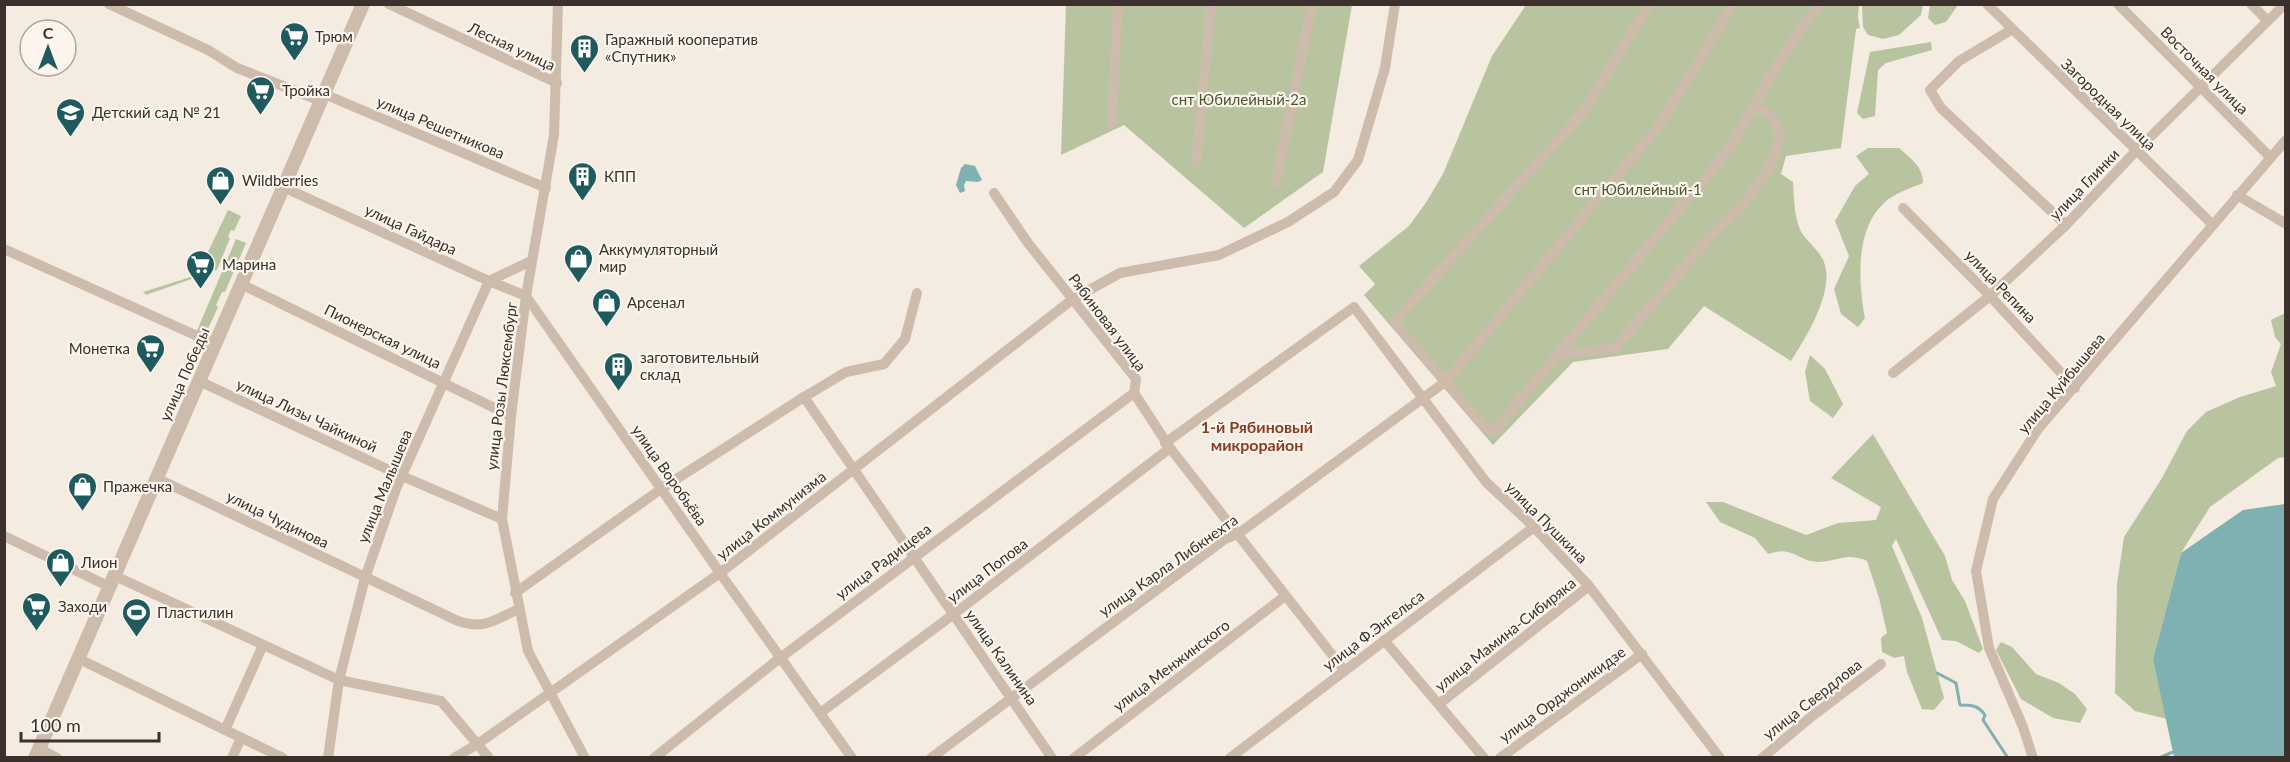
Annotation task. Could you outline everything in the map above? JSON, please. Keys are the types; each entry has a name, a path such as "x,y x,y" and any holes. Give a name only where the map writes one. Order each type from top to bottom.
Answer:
{"street":[{"path":"109,4 208,50 237,68 323,97"},
{"name":"улица Победы","path":"37,753 363,4"},
{"name":"Лесная улица","path":"388,4 557,83"},
{"name":"улица Розы Люксембург","path":"558,4 554,135 526,296 511,416 502,519 528,651 585,758"},
{"path":"1112,122 1118,4"},
{"path":"1196,163 1211,4"},
{"path":"1276,182 1312,4"},
{"name":"улица Коммунизма","path":"454,758 479,743 720,573 1073,299 1120,273 1219,255 1288,222 1334,192 1358,160 1385,68 1395,4"},
{"path":"1649,4 1584,111 1394,322 1485,428 1495,430 1729,149 1784,53 1819,4"},
{"name":"улица Карла Либкнехта","path":"931,758 1226,539 1238,534 1445,382 1661,123 1733,4"},
{"name":"Загородная улица","path":"1987,4 2212,224"},
{"name":"Восточная улица","path":"2118,4 2270,157"},
{"path":"2251,4 2267,20"},
{"name":"улица Глинки","path":"1893,373 1990,296 2066,225 2136,151 2285,4"},
{"path":"2012,30 1959,61 1930,90 1941,108 2066,225"},
{"name":"улица Решетникова","path":"323,97 546,188"},
{"path":"1559,354 1615,348 1712,234 1744,204 1769,168 1781,137 1772,117 1754,106"},
{"name":"улица Куйбышева","path":"2033,758 2023,727 1989,648 1976,571 1993,499 2038,429 2286,140"},
{"name":"улица Гайдара","path":"283,188 526,296"},
{"name":"Рябиновая улица","path":"994,193 1028,243 1136,379 1134,393 1168,446 1344,670"},
{"path":"2237,195 2286,224"},
{"name":"улица Репина","path":"1903,208 2075,387"},
{"path":"4,249 215,344"},
{"path":"489,281 531,261"},
{"name":"улица Малышева","path":"328,758 339,680 365,578 396,489 489,281"},
{"name":"Пионерская улица","path":"241,284 511,416"},
{"path":"515,593 661,489 804,397 846,372 880,365 887,361 905,339 917,293"},
{"name":"улица Воробьёва","path":"526,296 852,758"},
{"name":"улица Пушкина","path":"1354,307 1486,482 1534,527 1589,586 1720,758"},
{"name":"улица Попова","path":"820,713 954,614 1168,446 1354,307"},
{"name":"улица Лизы Чайкиной","path":"199,381 402,476 502,519"},
{"name":"улица Радищева","path":"654,758 780,658 1134,393"},
{"name":"улица Калинина","path":"804,397 1052,758"},
{"name":"улица Чудинова","path":"156,478 458,621 474,626 485,625 519,609"},
{"name":"улица Ф.Энгельса","path":"1230,758 1534,527"},
{"path":"4,536 263,645 339,680 441,701 479,743 489,758"},
{"name":"улица Мамина-Сибиряка","path":"1439,704 1589,586"},
{"name":"улица Менжинского","path":"1074,758 1285,596"},
{"path":"1384,640 1484,758"},
{"path":"225,730 263,645"},
{"name":"улица Орджоникидзе","path":"1500,758 1642,654"},
{"path":"77,658 283,758"},
{"name":"улица Свердлова","path":"1762,758 1811,717 1881,664"},
{"path":"232,758 241,738"},
{"path":"37,753 57,758"}],"green space":[{"path":"1862,4 1923,5 1921,15 1899,35 1883,39 1868,35 1863,27"},
{"path":"1930,4 1958,5 1946,22 1935,25 1928,18"},
{"name":"снт Юбилейный-2а","path":"1066,5 1352,5 1323,172 1244,228 1124,125 1061,155"},
{"name":"снт Юбилейный-1","path":"1526,5 1859,5 1860,28 1856,29 1841,148 1786,156 1781,174 1793,182 1798,224 1804,236 1823,259 1826,274 1826,287 1817,314 1791,361 1704,306 1668,349 1573,362 1493,445 1364,295 1375,284 1359,266 1409,226 1425,204 1443,174 1492,56"},
{"path":"1931,42 1932,50 1886,63 1878,70 1875,116 1863,119 1857,113 1870,52"},
{"path":"1868,148 1899,148 1918,167 1923,183 1885,202 1875,213 1868,226 1860,272 1865,318 1858,327 1841,314 1834,289 1849,256 1835,221 1855,186 1869,174 1856,156"},
{"path":"228,210 241,216 234,231 231,230 217,270 146,295 143,292 197,275"},
{"path":"236,239 246,243 225,292 222,292 216,305 218,307 207,331 196,333"},
{"path":"2285,313 2285,457 2278,458 2210,507 2181,553 2153,659 2167,719 2135,711 2115,693 2117,584 2124,537 2162,478 2187,431 2206,412 2240,397 2276,386 2271,372 2281,344 2275,337 2271,320"},
{"path":"1810,355 1825,369 1843,404 1833,418 1810,401 1805,372"},
{"path":"1873,434 1945,556 1952,580 1965,601 1983,649 1979,653 1956,641 1942,640 1896,539 1892,546 1922,618 1944,698 1934,710 1922,709 1907,672 1904,656 1894,658 1882,652 1881,638 1887,633 1867,561 1848,557 1819,562 1784,551 1768,554 1755,538 1720,522 1706,502 1723,502 1806,535 1838,523 1876,520 1881,507 1831,478"},
{"path":"2001,642 2012,647 2036,674 2059,683 2075,694 2087,709 2080,723 2053,718 2021,699 1996,650"}],"water":[{"path":"965,164 975,166 982,180 966,181 965,191 960,193 956,185 961,168"},
{"path":"2285,504 2285,757 2174,757 2153,659 2181,553 2243,510"}],"waterway":[{"path":"1937,673 1956,683 1960,705 1980,709 1985,715 1983,720 2008,758"},
{"path":"2159,758 2173,752"}],"place":[{"name":"Трюм","path":"294,62"},
{"name":"Гаражный кооператив «Спутник»","path":"584,74"},
{"name":"Тройка","path":"261,116"},
{"name":"Детский сад № 21","path":"71,138"},
{"name":"КПП","path":"583,202"},
{"name":"Wildberries","path":"221,206"},
{"name":"Аккумуляторный мир","path":"578,284"},
{"name":"Марина","path":"201,290"},
{"name":"Арсенал","path":"606,328"},
{"name":"Монетка","path":"151,374"},
{"name":"заготовительный склад","path":"619,392"},
{"name":"Пражечка","path":"82,512"},
{"name":"Лион","path":"60,588"},
{"name":"Заходи","path":"37,632"},
{"name":"Пластилин","path":"136,638"}],"district":[{"name":"1-й Рябиновый микрорайон","path":"1257,435"}]}
